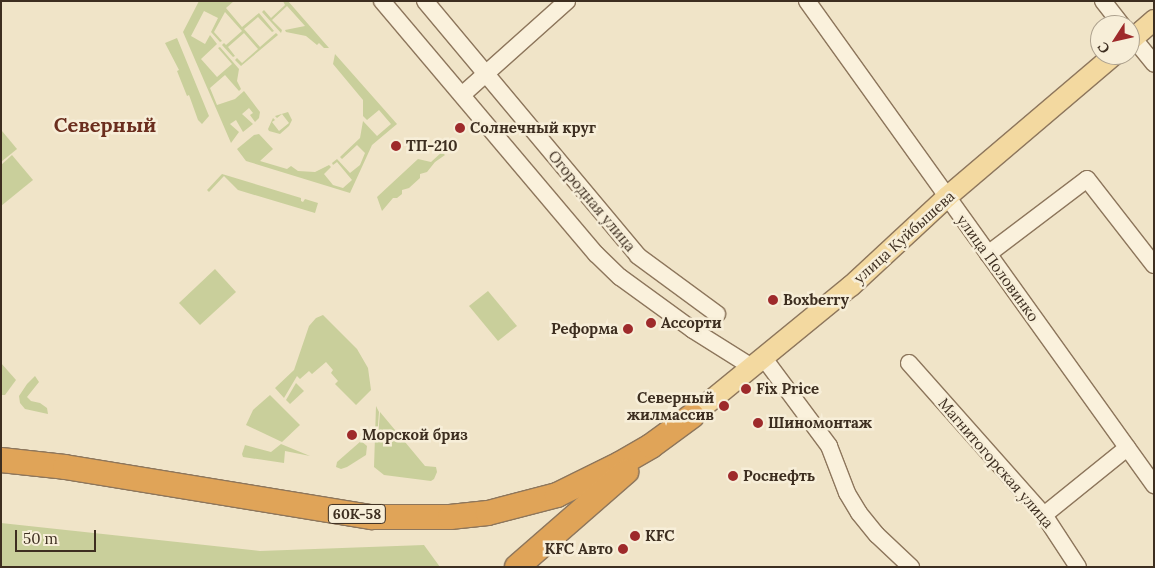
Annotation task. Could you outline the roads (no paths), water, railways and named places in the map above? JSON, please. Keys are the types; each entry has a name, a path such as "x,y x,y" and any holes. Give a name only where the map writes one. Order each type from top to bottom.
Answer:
{"highway":[{"name":"60К-58","path":"1,460 65,467 372,517 450,517 488,513 557,494 620,464 651,446 692,416"},
{"path":"517,567 692,416"}],"main road":[{"path":"1140,28 1154,20"},
{"name":"улица Куйбышева","path":"692,416 851,286 947,197 1102,65"}],"street":[{"path":"382,1 570,226 620,277 693,330 758,362 829,446 847,494 859,514 877,535 912,567"},
{"name":"Огородная улица","path":"425,1 638,256 717,314"},
{"path":"462,95 484,73 566,1"},
{"name":"улица Половинко","path":"807,1 1154,485"},
{"path":"1103,1 1114,15"},
{"path":"1140,48 1154,64"},
{"path":"988,254 1087,179 1154,265"},
{"name":"Магнитогорская улица","path":"909,363 1044,515 1078,567"},
{"path":"1044,515 1127,448"}],"place":[{"name":"Солнечный круг","path":"460,128"},
{"name":"ТП-210","path":"396,146"},
{"name":"Boxberry","path":"773,300"},
{"name":"Ассорти","path":"651,323"},
{"name":"Реформа","path":"628,329"},
{"name":"Fix Price","path":"746,389"},
{"name":"Северный жилмассив","path":"724,406"},
{"name":"Шиномонтаж","path":"758,423"},
{"name":"Морской бриз","path":"352,435"},
{"name":"Роснефть","path":"733,476"},
{"name":"KFC","path":"635,536"},
{"name":"KFC Авто","path":"623,549"}],"district":[{"name":"Северный","path":"105,124"}]}
